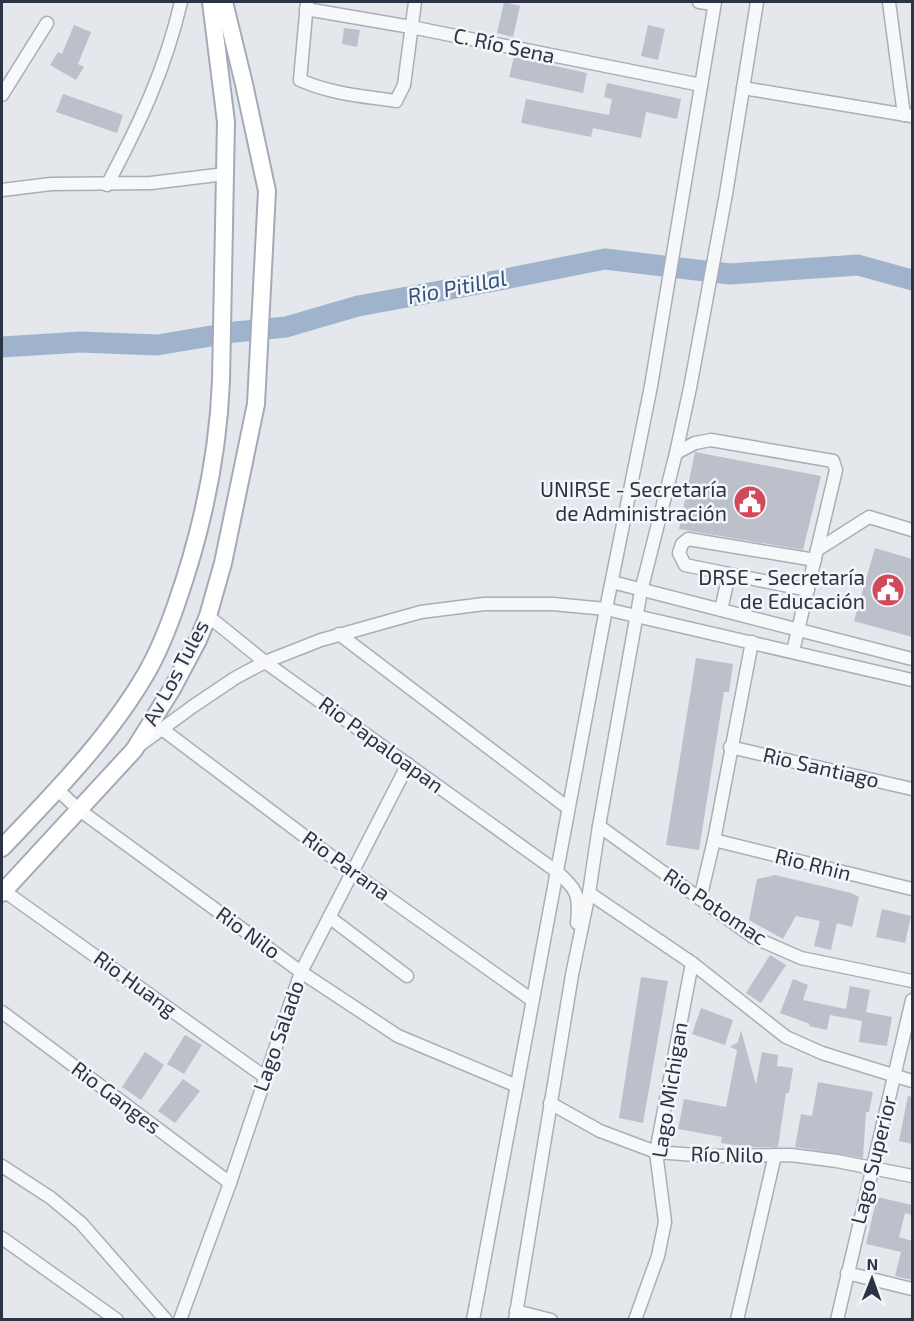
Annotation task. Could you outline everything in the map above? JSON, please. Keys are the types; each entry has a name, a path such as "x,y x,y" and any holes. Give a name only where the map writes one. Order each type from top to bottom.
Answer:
{"main road":[{"name":"Av Los Tules","path":"2,848 100,741 147,672 165,636 196,542 208,487 221,381 226,122 211,2"},
{"name":"Av Los Tules","path":"3,892 134,750 172,689 208,616 234,516 256,395 267,191 224,2"}],"street":[{"path":"107,185 138,127 159,78 181,2"},
{"path":"306,5 300,80 318,88 350,95 396,100 404,86 415,2"},
{"path":"473,1320 568,808 651,386 715,3 699,2"},
{"path":"551,1320 515,1315 572,975 590,893 599,826 636,617 690,388 726,194 757,2"},
{"path":"742,88 908,116 889,2"},
{"name":"C. Río Sena","path":"306,5 701,85"},
{"path":"2,95 47,22"},
{"path":"2,190 51,184 225,182"},
{"path":"676,453 695,443 711,440 833,461 836,470 794,651"},
{"path":"808,590 685,565 679,553 682,544 688,539 816,555 869,517 912,530"},
{"path":"721,610 729,574"},
{"path":"612,582 907,657 896,675"},
{"path":"134,750 235,678 265,662 339,634 421,612 484,604 553,604 606,609 912,680"},
{"name":"Rio Papaloapan","path":"208,616 265,662 556,871 573,886 578,898 572,975"},
{"path":"339,634 568,808"},
{"path":"700,899 714,840 730,747 752,642"},
{"name":"Rio Parana","path":"162,729 352,872 532,1000"},
{"name":"Rio Santiago","path":"730,747 912,789"},
{"name":"Lago Salado","path":"180,1320 230,1183 301,972 408,764"},
{"name":"Rio Nilo","path":"57,789 78,809 301,972 398,1036 517,1086"},
{"name":"Rio Potomac","path":"599,826 753,937 801,958 912,981"},
{"name":"Rio Rhin","path":"714,840 912,889"},
{"name":"Rio Huang","path":"3,892 265,1077"},
{"path":"590,893 692,963 786,1037 822,1053 912,1081"},
{"path":"329,916 407,976"},
{"name":"Lago Michigan","path":"635,1320 658,1256 665,1222 656,1152 692,963"},
{"name":"Lago Superior","path":"837,1320 912,1000"},
{"name":"Rio Ganges","path":"2,1012 230,1183"},
{"name":"Río Nilo","path":"550,1103 600,1131 656,1152 709,1156 802,1156 873,1167 912,1176"},
{"path":"737,1320 775,1155"},
{"path":"2,1166 51,1198 81,1223 166,1320"},
{"path":"2,1238 117,1320"},
{"path":"847,1273 912,1289"}],"building":[{"path":"504,2 520,6 513,37 497,33"},
{"path":"74,25 91,32 78,64 84,67 76,80 50,65 58,52 62,54"},
{"path":"648,25 665,29 658,60 641,56"},
{"path":"344,28 360,30 357,47 342,44"},
{"path":"514,57 587,73 583,93 509,77"},
{"path":"607,83 681,99 677,119 646,112 641,138 593,128 591,137 521,123 526,99 609,115 612,99 604,97"},
{"path":"63,94 123,115 117,133 56,112"},
{"name":"UNIRSE - Secretaría de Administración","path":"695,452 821,476 803,550 679,529"},
{"name":"DRSE - Secretaría de Educación","path":"875,548 912,559 912,637 854,621"},
{"path":"696,658 733,664 729,692 724,692 699,850 666,845"},
{"path":"775,875 851,893 859,897 852,927 837,923 831,950 814,946 820,921 796,916 783,939 749,920 757,879"},
{"path":"882,909 911,916 905,943 876,937"},
{"path":"770,955 786,965 761,1003 746,993"},
{"path":"641,977 668,981 643,1123 619,1118"},
{"path":"793,979 808,985 803,1000 846,1009 850,986 870,990 866,1012 892,1017 887,1046 859,1042 862,1021 830,1015 827,1030 809,1026 810,1024 780,1013"},
{"path":"701,1008 733,1020 725,1045 692,1034"},
{"path":"741,1030 756,1085 762,1052 778,1055 777,1066 793,1068 789,1093 786,1093 778,1147 749,1147 721,1143 722,1137 678,1129 684,1099 726,1107 737,1050 730,1047 738,1042"},
{"path":"185,1035 202,1045 184,1074 167,1064"},
{"path":"145,1052 164,1065 141,1100 122,1087"},
{"path":"183,1079 200,1091 175,1123 158,1111"},
{"path":"818,1082 873,1092 869,1112 866,1112 863,1158 795,1147 801,1114 812,1116"},
{"path":"908,1096 912,1097 912,1144 899,1141"},
{"path":"877,1197 912,1205 912,1215 905,1213 899,1237 912,1241 912,1280 895,1276 901,1252 866,1244"}],"waterway":[{"name":"Rio Pitillal","path":"2,347 81,342 157,345 235,332 286,327 358,306 605,259 730,274 858,265 912,280"}],"place":[{"name":"UNIRSE - Secretaría de Administración","path":"750,502"},
{"name":"DRSE - Secretaría de Educación","path":"888,590"}]}
